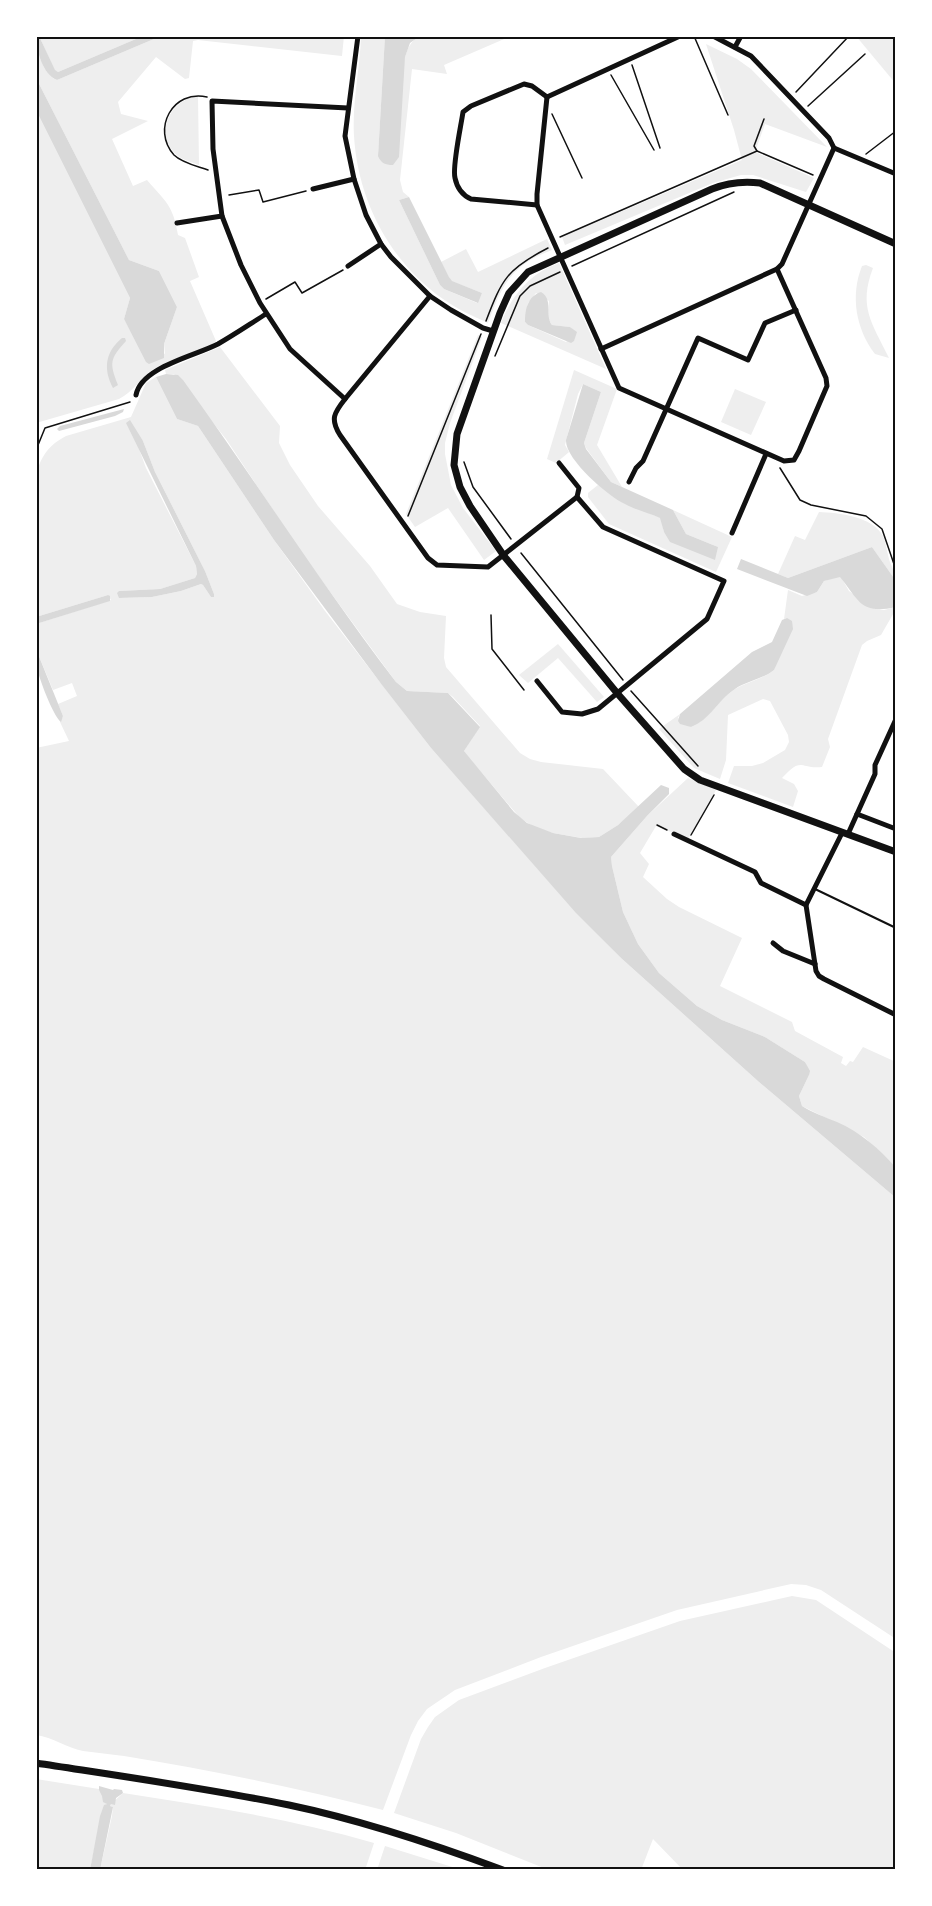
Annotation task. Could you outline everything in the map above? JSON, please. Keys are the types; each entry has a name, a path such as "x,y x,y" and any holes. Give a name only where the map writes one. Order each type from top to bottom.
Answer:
{"street":[{"path":"358,36 345,136 354,179 366,214 381,244 429,296 493,332"},
{"path":"548,97 680,36"},
{"path":"713,36 751,56 829,138 834,148 896,174"},
{"path":"735,47 741,36"},
{"path":"537,205 471,200 459,190 454,177 463,112 471,106 524,84 532,86 548,97"},
{"path":"548,97 537,205 620,388 784,461 794,460 799,452 827,386 777,269"},
{"path":"345,399 290,349 260,303 222,216 213,150 212,101 348,108"},
{"path":"601,349 777,269 782,264 834,148"},
{"path":"313,189 354,179"},
{"path":"896,244 760,183 741,181 723,184 528,272 509,293 493,332 457,434 454,465 460,487 470,506 504,556 617,693 684,769 700,780 896,852"},
{"path":"177,223 222,216"},
{"path":"348,266 381,244"},
{"path":"429,296 336,410 335,426 428,558 437,565 488,567 504,556 577,497 579,488 559,463"},
{"path":"629,482 636,468 644,461 698,338 748,360 765,323 796,310"},
{"path":"136,395 142,382 157,370 218,344 266,314"},
{"path":"732,533 766,454"},
{"path":"537,681 562,712 582,714 598,709 706,619 724,581 603,527 577,497"},
{"path":"896,719 874,765 875,774 857,814 806,905 819,976 896,1015"},
{"path":"857,814 896,829"},
{"path":"674,834 755,872 761,883 806,905"},
{"path":"773,943 783,951 815,964"},
{"path":"36,1764 190,1787 291,1806 383,1829 503,1870"}],"lane":[{"path":"815,888 896,928"}],"path":[{"path":"694,36 729,115"},
{"path":"791,97 849,36"},
{"path":"803,110 865,54"},
{"path":"630,59 660,148"},
{"path":"607,69 654,150"},
{"path":"212,101 206,96 191,95 180,100 168,116 165,134 172,152 179,159 216,173"},
{"path":"546,111 554,114 582,178"},
{"path":"764,119 754,146 757,151 820,178"},
{"path":"862,160 868,151 896,131"},
{"path":"404,525 496,294 520,262 553,242 757,151"},
{"path":"219,197 259,190 263,202 313,189"},
{"path":"494,357 520,296 530,286 542,278 565,270 736,192"},
{"path":"260,303 295,282 302,293 348,266"},
{"path":"36,450 45,428 123,405"},
{"path":"773,457 800,500 811,505 866,516 882,529 896,570"},
{"path":"462,458 473,487 516,546 626,685 698,766"},
{"path":"491,615 492,649 524,690"},
{"path":"688,840 715,794"},
{"path":"657,825 674,834"}],"shaded area":[{"path":"36,36 39,36 58,72 143,36 161,36 57,80 44,68 37,48"},
{"path":"39,36 143,36 58,72 55,71"},
{"path":"161,36 344,36 342,56 193,41 189,78 185,79 156,57 118,102 121,114 148,121 112,139 133,186 147,180 171,210 178,235 185,238 199,277 190,281 216,341 210,346 152,370 119,399 36,423 36,110 130,298 124,319 133,335 165,354 164,344 177,307 159,271 129,260 36,78 36,48 46,71 57,80"},
{"path":"361,36 385,36 378,156 405,57 414,40 420,36 511,36 444,65 447,74 412,69 400,180 403,192 409,197 399,200 440,285 444,289 477,303 482,293 451,281 441,262 466,249 478,272 547,239 552,250 527,262 517,270 504,287 488,323 454,306 424,284 393,248 370,206 362,184 354,136"},
{"path":"385,36 420,36 410,43 405,57 399,157 393,165 384,163 378,156"},
{"path":"856,36 896,37 896,84"},
{"path":"706,44 737,59 751,69 827,147 765,124 755,152 814,178 806,192 753,175 741,175 713,183 565,245 562,237 742,160"},
{"path":"36,78 129,260 159,271 177,307 164,344 164,358 149,364 146,362 124,319 130,298 36,110"},
{"path":"198,96 199,165 178,156 170,148 166,138 168,120 172,111 179,104"},
{"path":"409,197 449,277 452,281 482,293 478,303 444,289 440,285 399,200"},
{"path":"559,263 606,369 501,323 523,286 549,267","holes":["536,293 549,301 547,317 552,325 570,327 576,332 566,342 525,322 528,303"]},
{"path":"862,266 873,268 867,294 869,314 889,358 875,354 859,323 856,289"},
{"path":"541,292 547,299 552,325 570,327 577,332 571,343 525,322 528,304"},
{"path":"478,335 482,337 450,423 445,454 451,485 463,508 496,551 484,560 448,508 415,527 406,514"},
{"path":"122,338 126,341 114,357 112,366 118,385 113,388 108,374 107,361 112,349"},
{"path":"220,347 280,426 279,443 290,465 318,506 370,566 397,604 420,612 446,616 444,658 446,667 520,753 541,762 603,769 639,807 599,837 582,838 534,827 520,818 465,753 464,751 480,726 453,697 448,693 407,691 396,682 301,552 226,439 174,374 166,374 165,370"},
{"path":"574,370 617,389 597,445 622,487 611,482 584,443 601,392 583,384 578,394 565,445 569,452 556,463 547,459"},
{"path":"166,374 178,375 183,380 341,608 396,682 407,691 448,693 480,727 464,751 514,812 527,823 553,833 581,838 599,837 618,825 661,785 669,788 669,794 611,857 623,912 638,944 659,973 697,1006 722,1020 765,1037 805,1062 810,1071 799,1096 802,1106 854,1131 883,1154 896,1168 896,1198 759,1082 621,958 576,913 431,748 382,685 274,540 198,426 177,419 156,377"},
{"path":"156,377 177,419 198,426 274,540 325,611 431,748 576,912 621,958 759,1082 896,1198 896,1639 821,1590 806,1585 791,1584 677,1610 541,1657 455,1690 427,1709 411,1735 383,1810 222,1773 83,1751 36,1735 36,748 69,741 60,722 63,716 58,704 77,696 72,683 53,690 36,649 36,624 111,600 108,595 36,617 36,474 47,451 60,439 131,417 146,383","holes":["135,438 143,441 155,472 205,571 214,594 211,597 201,584 152,597 119,598 119,591 160,589 195,578 197,574 196,566 146,468"]},
{"path":"583,384 601,392 584,443 586,449 611,482 673,510 686,534 718,547 715,560 670,542 660,518 618,500 589,476 572,457 566,440"},
{"path":"735,389 766,402 751,435 721,422"},
{"path":"124,409 115,416 59,431 57,429 60,426"},
{"path":"130,420 143,441 155,472 205,571 214,597 211,597 201,584 152,597 119,598 117,593 119,591 160,589 195,578 197,574 196,566 126,423"},
{"path":"598,485 626,504 661,518 664,532 718,547 686,534 673,510 732,537 716,572 609,524 588,497 588,493"},
{"path":"819,512 854,517 878,529 883,536 896,581 872,547 788,578 778,574 795,536 805,540"},
{"path":"872,547 896,581 896,607 875,609 867,607 857,599 840,577 824,581 817,592 807,596 737,569 741,559 788,578"},
{"path":"841,577 849,591 875,609 884,610 896,607 896,609 881,635 862,645 828,739 830,747 822,767 798,765 782,778 794,784 798,791 793,807 728,783 734,766 752,766 763,763 785,750 789,742 788,735 770,701 763,699 728,715 726,760 720,779 694,768 659,729 680,714 678,718 691,727 698,724 735,689 774,670 787,618 784,619 788,590 802,596 817,592 824,581"},
{"path":"108,595 110,601 36,624 36,617"},
{"path":"787,618 792,621 793,629 774,670 735,689 698,724 691,727 680,724 678,721 680,714 752,652 772,642 782,620"},
{"path":"558,644 604,697 597,702 558,658 528,683 519,675"},
{"path":"36,649 63,716 61,722 50,704 40,677 36,662"},
{"path":"688,778 716,790 688,839 656,826 640,853 649,864 643,877 679,907 742,938 720,986 792,1022 795,1031 843,1057 841,1063 846,1066 850,1061 853,1062 863,1047 896,1062 896,1168 864,1137 802,1106 799,1096 809,1075 805,1062 765,1037 722,1020 697,1006 659,973 638,944 623,912 611,857 647,816"},
{"path":"792,1596 816,1600 896,1653 896,1870 836,1870 830,1868 821,1870 683,1870 653,1839 641,1870 549,1870 456,1833 394,1813 421,1739 435,1717 459,1700 680,1621"},
{"path":"36,1779 99,1789 107,1803 102,1811 90,1870 36,1870"},
{"path":"99,1786 122,1790 123,1793 116,1798 115,1805 110,1806 113,1807 100,1870 90,1870 100,1816 104,1805 107,1804 103,1802"},
{"path":"123,1793 281,1820 374,1843 365,1870 100,1870 112,1816 113,1807 110,1806"},
{"path":"385,1846 462,1870 377,1870"}]}
